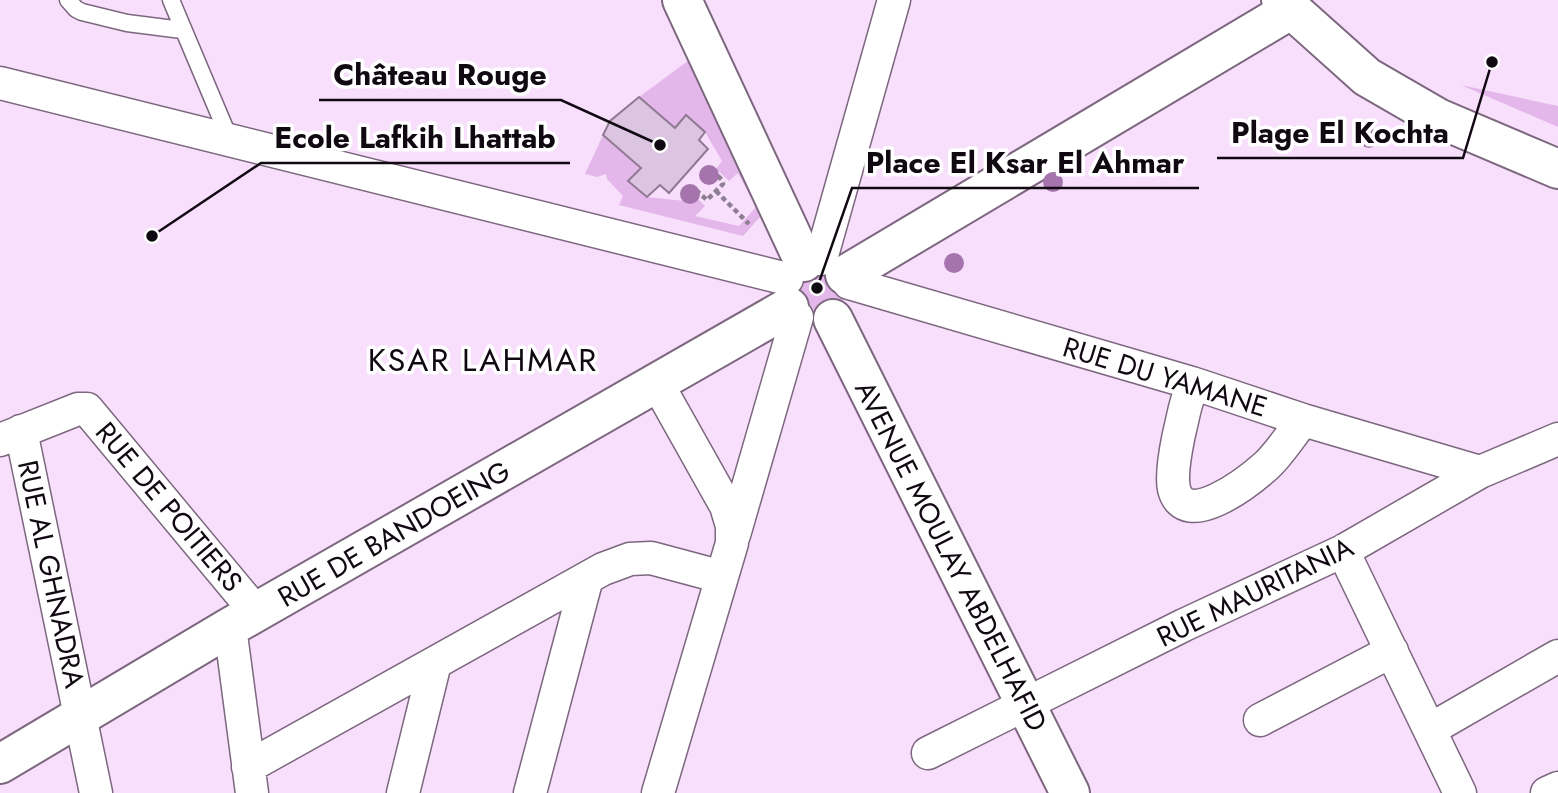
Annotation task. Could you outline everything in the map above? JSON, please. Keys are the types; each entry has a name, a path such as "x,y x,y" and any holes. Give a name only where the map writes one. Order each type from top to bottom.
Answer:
{"street":[{"name":"AVENUE MOULAY ABDELHAFID","path":"682,0 816,288 1070,793"},
{"path":"658,793 732,543 816,288 894,0"},
{"path":"1287,4 1367,77 1438,118 1558,169"},
{"name":"RUE DE BANDOEING","path":"0,764 243,620 656,383 1287,4"},
{"name":"RUE DU YAMANE","path":"0,83 1192,383 1303,420 1480,472"},
{"path":"656,383 726,506 732,526 732,543"},
{"path":"1192,383 1182,418 1174,472 1174,489 1190,506 1203,506 1222,497 1266,466 1303,420"},
{"name":"RUE DE POITIERS","path":"10,435 81,408 89,411 243,620"},
{"name":"RUE AL GHNADRA","path":"10,435 81,717 96,793"},
{"name":"RUE MAURITANIA","path":"928,753 1184,625 1343,551 1480,472 1558,439"},
{"path":"1343,551 1460,793"},
{"path":"243,620 250,780 435,663 603,569 630,559 651,558 722,577"},
{"path":"530,793 587,578"},
{"path":"1260,720 1392,651"},
{"path":"1431,729 1558,656"},
{"path":"402,793 435,663"},
{"path":"1547,793 1558,788"}],"lane":[{"path":"68,0 82,12 128,23 182,30"},
{"path":"171,0 230,140"}],"path":[{"path":"696,190 707,200 716,191 723,182 713,171"},
{"path":"716,191 724,200"}],"shaded area":[{"path":"696,55 767,209 743,236 619,205 623,196 607,179 606,174 597,177 585,174 603,135 641,168 629,181 647,197 685,201 693,194 705,206 695,216 739,226 756,207 738,173 729,181 716,169 722,161 705,132 687,116 675,128 639,97"},
{"path":"1461,85 1558,106 1558,127"},
{"path":"818,265 845,293 832,312 809,317 792,281"}],"building":[{"path":"639,97 675,128 686,115 705,132 699,140 708,149 669,193 660,185 647,197 628,181 641,168 603,135 610,121"}],"place":[{"name":"Plage El Kochta","path":"1492,62"},
{"name":"Château Rouge","path":"660,145"},
{"name":"Ecole Lafkih Lhattab","path":"152,236"},
{"name":"Place El Ksar El Ahmar","path":"817,288"}],"district":[{"name":"KSAR LAHMAR","path":"483,360"}]}
